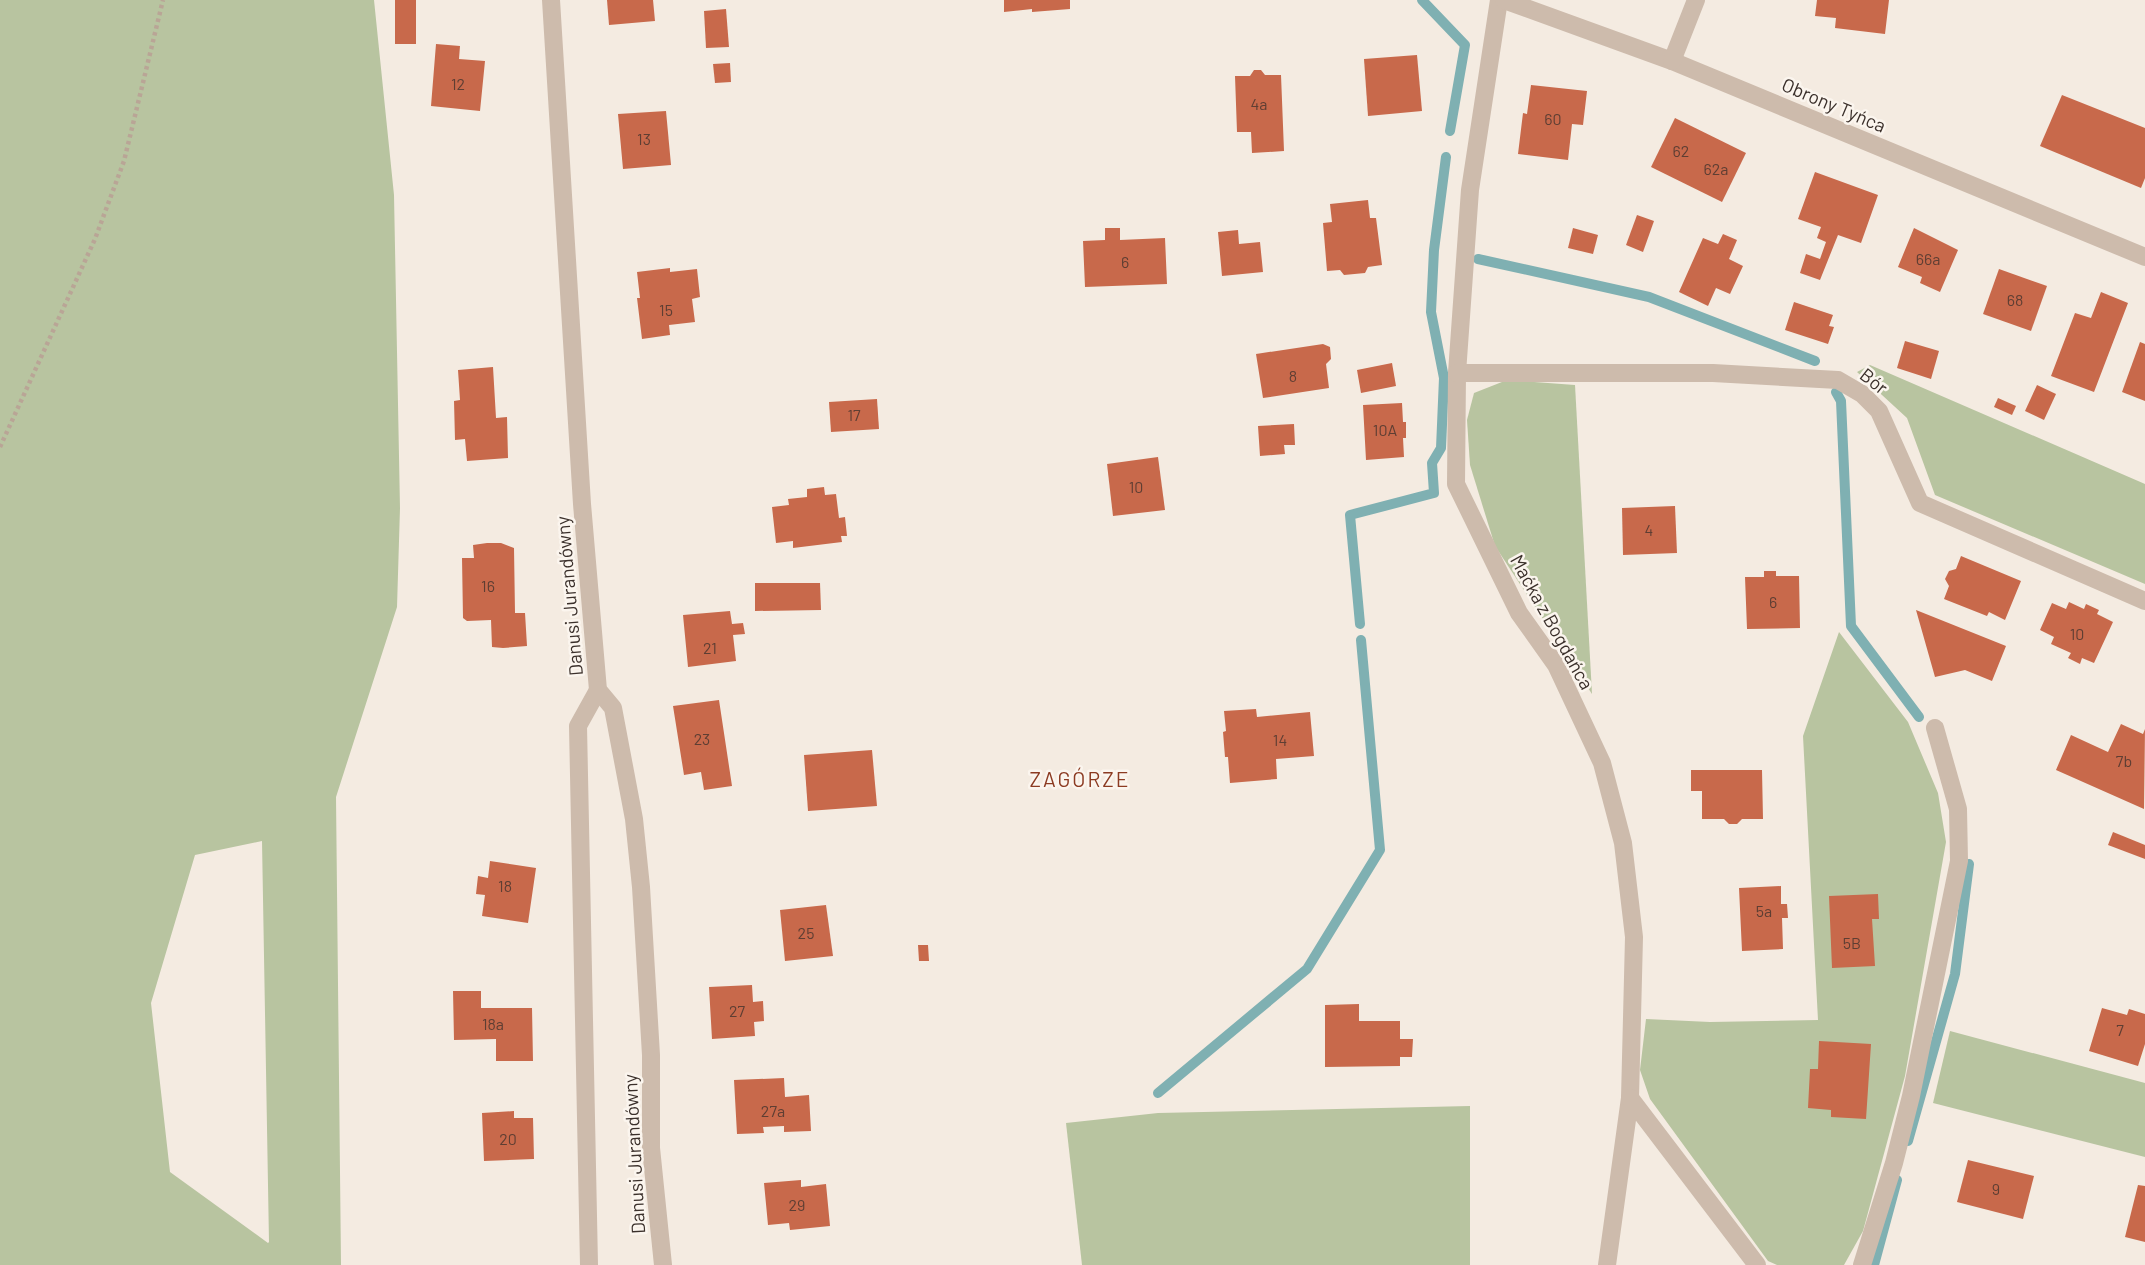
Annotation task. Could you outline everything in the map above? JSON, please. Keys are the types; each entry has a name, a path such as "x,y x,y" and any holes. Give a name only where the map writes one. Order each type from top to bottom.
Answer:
{"street":[{"name":"Danusi Jurandówny","path":"551,0 582,504 598,690 613,708 634,819 651,1055 651,1148 663,1265"},
{"name":"Obrony Tyńca","path":"1502,0 1672,61 2145,257"},
{"name":"Maćka z Bogdańca","path":"1502,0 1471,190 1457,373 1456,484 1519,613 1556,665 1602,763 1623,843 1634,937 1630,1098 1608,1265"},
{"path":"1672,61 1696,0"},
{"name":"Bór","path":"1457,373 1713,373 1838,380 1862,394 1879,411 1920,503 2145,601"},
{"path":"589,1265 578,726 598,690"},
{"path":"1862,1265 1894,1163 1911,1096 1959,861 1958,808 1935,728"},
{"path":"1630,1098 1757,1265"}],"path":[{"path":"0,447 95,239 124,161 163,0"}],"green space":[{"path":"0,0 374,0 394,195 400,508 397,607 336,797 341,1265 0,1265","holes":["262,841 269,1242 170,1172 151,1003 195,855"]},
{"path":"1870,365 2145,484 2145,584 1935,495 1907,418 1857,372"},
{"path":"1507,380 1575,385 1592,694 1495,546 1470,465 1467,420 1474,393"},
{"path":"1839,632 1908,722 1938,793 1946,842 1905,1076 1863,1231 1844,1265 1777,1265 1768,1261 1650,1099 1640,1070 1646,1019 1710,1022 1818,1020 1803,736"},
{"path":"1950,1031 2145,1083 2145,1157 1933,1103"},
{"path":"1470,1106 1470,1265 1082,1265 1066,1123 1158,1113"}],"building":[{"path":"395,0 416,0 416,44 395,44"},
{"path":"607,0 653,0 655,21 609,25"},
{"path":"1004,0 1070,0 1070,9 1004,12"},
{"path":"1817,0 1889,0 1885,34 1835,28 1836,18 1815,16"},
{"path":"726,9 729,47 706,48 704,11"},
{"path":"436,44 460,46 459,59 485,61 480,111 431,106"},
{"path":"1417,55 1422,111 1368,116 1364,59"},
{"path":"730,63 731,82 715,83 713,64"},
{"path":"1254,70 1261,70 1265,75 1281,75 1284,151 1252,153 1251,132 1237,132 1235,76 1250,76"},
{"path":"1531,85 1587,91 1583,125 1572,124 1568,160 1518,154 1523,113 1527,114"},
{"path":"2062,95 2145,128 2145,178 2141,188 2040,146"},
{"path":"666,111 671,165 623,169 618,114"},
{"path":"1675,118 1746,153 1722,202 1651,167"},
{"path":"1815,172 1878,195 1861,243 1838,235 1820,280 1800,273 1806,254 1820,259 1826,242 1817,238 1821,227 1798,219"},
{"path":"1368,200 1370,218 1376,218 1382,265 1368,267 1365,273 1344,275 1340,270 1327,271 1323,223 1332,222 1330,204"},
{"path":"1637,215 1654,221 1643,252 1626,245"},
{"path":"1105,228 1120,228 1120,240 1165,238 1167,284 1085,287 1083,241 1105,240"},
{"path":"1573,228 1598,235 1593,254 1568,248"},
{"path":"1914,228 1958,250 1940,292 1920,283 1922,277 1898,267"},
{"path":"1238,230 1239,244 1260,242 1263,272 1222,276 1218,232"},
{"path":"1723,234 1737,240 1729,259 1743,266 1730,294 1716,288 1708,306 1679,292 1703,238 1718,244"},
{"path":"670,268 670,272 697,269 700,297 692,299 695,322 669,325 670,335 642,339 637,272"},
{"path":"1999,269 2047,286 2031,331 1983,314"},
{"path":"2101,292 2128,303 2094,392 2051,376 2075,313 2091,318"},
{"path":"1794,302 1833,315 1829,326 1834,327 1828,344 1785,330"},
{"path":"1905,341 1939,351 1931,379 1897,368"},
{"path":"2140,342 2145,344 2145,401 2122,392"},
{"path":"1323,344 1330,347 1331,359 1326,364 1329,388 1263,398 1256,354"},
{"path":"1392,363 1396,386 1361,393 1357,370"},
{"path":"493,367 496,418 507,417 508,458 467,461 465,439 455,440 454,401 460,400 458,370"},
{"path":"2037,385 2056,394 2044,420 2025,411"},
{"path":"1998,398 2016,406 2012,415 1994,407"},
{"path":"877,399 879,429 831,432 829,402"},
{"path":"1402,403 1403,422 1406,422 1404,457 1366,460 1363,405"},
{"path":"1294,424 1295,445 1284,445 1285,454 1260,456 1258,426"},
{"path":"1158,457 1165,510 1113,516 1107,464"},
{"path":"824,487 825,495 836,494 839,518 845,517 847,536 841,536 842,542 793,548 793,541 776,543 772,507 789,505 788,499 807,497 807,489"},
{"path":"1675,506 1677,553 1623,555 1622,508"},
{"path":"501,543 514,548 515,613 525,613 527,646 492,647 491,620 467,621 463,618 462,558 474,558 473,545"},
{"path":"1961,556 2021,581 2005,620 1989,612 1987,616 1944,599 1949,586 1945,579 1949,571 1956,569"},
{"path":"1764,571 1776,571 1776,576 1799,576 1800,628 1747,629 1745,577 1764,577"},
{"path":"755,583 820,583 821,610 755,611"},
{"path":"2069,602 2084,609 2086,604 2099,610 2097,614 2113,622 2094,663 2082,658 2080,664 2068,658 2071,653 2051,644 2054,637 2040,630 2052,603 2066,609"},
{"path":"1916,610 2006,646 1992,681 1965,670 1935,677"},
{"path":"730,611 732,624 743,623 745,634 733,635 736,661 688,667 683,615"},
{"path":"719,700 732,786 704,790 701,772 684,775 673,706"},
{"path":"1256,709 1257,717 1310,712 1314,756 1276,759 1277,779 1230,783 1228,757 1225,757 1224,711"},
{"path":"2121,724 2143,734 2145,729 2144,809 2056,770 2071,735 2108,752"},
{"path":"872,750 877,806 808,811 804,755"},
{"path":"1691,770 1762,770 1763,819 1742,819 1737,824 1729,824 1724,819 1702,819 1702,791 1691,791"},
{"path":"2113,832 2145,845 2145,859 2108,845"},
{"path":"490,861 536,868 528,923 482,916 485,895 476,894 478,876 488,878"},
{"path":"1781,886 1781,904 1787,904 1788,918 1782,918 1783,949 1742,951 1739,888"},
{"path":"1878,894 1879,919 1872,919 1875,966 1832,968 1829,896"},
{"path":"826,905 833,956 785,961 780,910"},
{"path":"918,945 928,945 929,961 919,961"},
{"path":"752,985 753,1002 763,1001 764,1021 754,1022 755,1036 712,1039 709,987"},
{"path":"453,991 481,991 481,1008 532,1008 533,1061 496,1061 496,1039 454,1040"},
{"path":"1359,1004 1359,1021 1400,1021 1400,1039 1413,1039 1412,1057 1400,1057 1400,1066 1325,1067 1325,1005"},
{"path":"2102,1008 2127,1015 2129,1009 2145,1014 2145,1044 2138,1066 2089,1051"},
{"path":"1819,1041 1871,1044 1866,1119 1831,1117 1831,1110 1808,1108 1810,1069 1818,1069"},
{"path":"784,1078 785,1097 809,1095 811,1131 784,1132 784,1126 763,1127 764,1133 737,1134 734,1080"},
{"path":"514,1111 514,1118 533,1118 534,1159 484,1161 482,1113"},
{"path":"1968,1160 2034,1176 2023,1219 1957,1202"},
{"path":"801,1180 801,1187 826,1184 830,1226 790,1230 789,1223 768,1225 764,1183"},
{"path":"2138,1185 2145,1186 2145,1242 2125,1237"}],"waterway":[{"path":"1422,0 1465,45 1450,131"},
{"path":"1360,624 1350,515 1434,493 1432,463 1441,448 1444,378 1431,312 1434,250 1446,157"},
{"path":"1478,259 1649,297 1815,361"},
{"path":"1836,392 1841,401 1851,626 1919,717"},
{"path":"1158,1093 1307,969 1380,850 1361,640"},
{"path":"1908,1141 1955,974 1969,864"},
{"path":"1874,1265 1897,1180"}],"district":[{"name":"ZAGÓRZE","path":"1080,780"}]}
